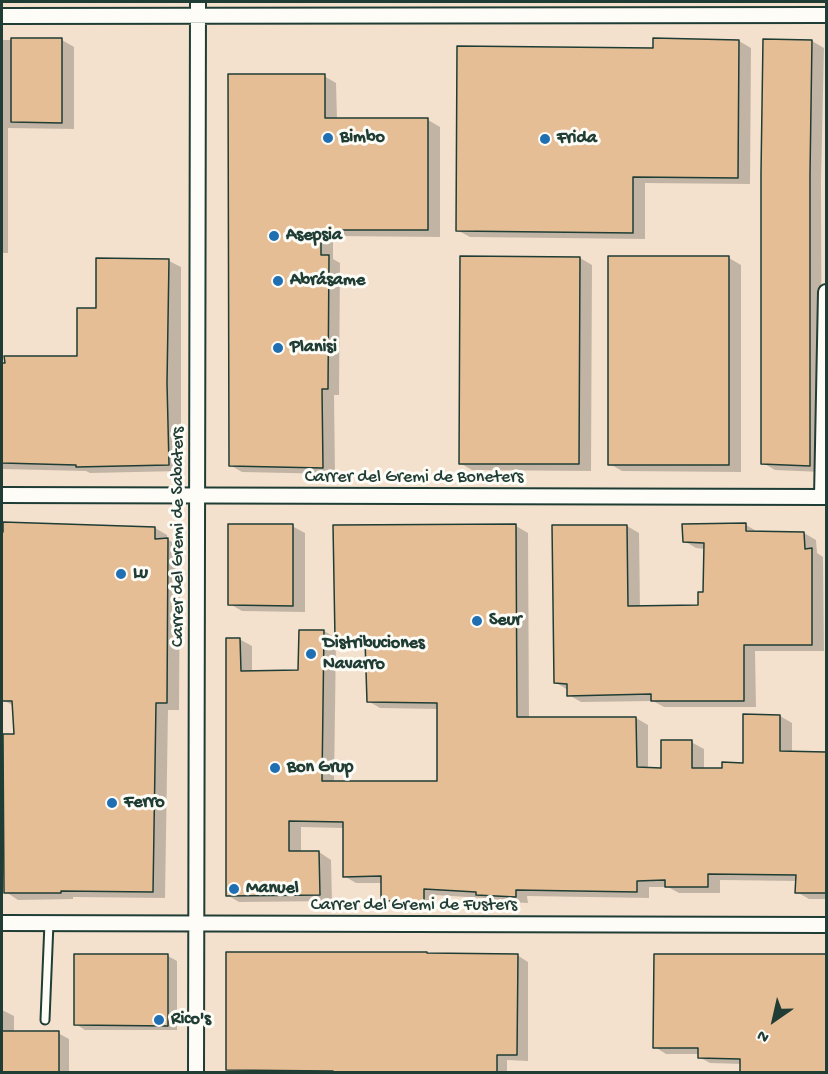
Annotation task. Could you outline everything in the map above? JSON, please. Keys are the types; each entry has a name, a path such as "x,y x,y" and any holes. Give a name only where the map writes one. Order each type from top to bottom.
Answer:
{"street":[{"path":"2,16 198,8 826,15"},
{"name":"Carrer del Gremi de Sabaters","path":"196,1072 198,8"},
{"path":"824,497 826,292"},
{"name":"Carrer del Gremi de Boneters","path":"2,495 824,497"},
{"name":"Carrer del Gremi de Fusters","path":"2,923 826,925"}],"lane":[{"path":"45,1020 49,923"}],"shaded area":[{"path":"2,2 826,2 826,1072 2,1072"}],"building":[{"path":"11,38 62,38 62,123 11,122"},
{"name":"Frida","path":"653,38 739,40 738,178 633,177 633,233 456,231 457,46 653,48"},
{"path":"763,39 812,40 810,466 761,464"},
{"path":"228,74 325,74 325,118 428,118 428,230 321,230 321,255 329,255 328,389 322,389 323,468 229,466"},
{"path":"460,256 580,257 579,464 459,464"},
{"path":"608,256 729,256 729,465 608,465"},
{"path":"96,258 169,259 167,383 169,465 76,467 76,465 2,463 2,363 5,363 4,356 77,356 77,308 96,308"},
{"path":"3,522 155,527 155,539 168,538 167,703 156,703 153,892 4,893 3,734 14,734 12,701 2,701"},
{"path":"746,523 746,531 804,532 805,549 812,548 812,645 744,645 744,701 651,701 651,694 567,696 567,684 554,683 552,525 627,525 628,606 698,605 698,592 703,592 704,543 683,542 682,524"},
{"path":"228,524 293,524 293,606 228,605"},
{"path":"516,524 517,717 636,717 637,767 661,768 661,740 692,740 692,768 722,768 722,762 743,763 743,714 780,715 780,751 826,752 826,893 795,893 796,875 708,874 708,887 665,887 665,880 637,881 637,892 516,890 516,897 424,889 424,901 381,901 381,876 343,877 343,822 289,821 289,851 319,851 320,895 226,896 226,638 240,638 241,671 298,670 299,630 324,630 322,781 437,781 437,703 367,702 365,639 335,639 333,525"},
{"path":"226,952 518,954 517,1055 497,1055 497,1072 226,1070"},
{"path":"74,954 168,954 168,1026 74,1025"},
{"path":"654,954 826,954 826,1072 740,1072 740,1059 698,1058 698,1048 653,1048"},
{"path":"2,1031 59,1031 59,1072 2,1072"}],"place":[{"name":"Bimbo","path":"328,138"},
{"name":"Frida","path":"545,139"},
{"name":"Asepsia","path":"274,236"},
{"name":"Abrásame","path":"278,281"},
{"name":"Planisi","path":"278,348"},
{"name":"Lu","path":"121,574"},
{"name":"Seur","path":"477,621"},
{"name":"Distribuciones Navarro","path":"311,654"},
{"name":"Bon Grup","path":"275,768"},
{"name":"Ferro","path":"112,803"},
{"name":"Manuel","path":"234,889"},
{"name":"Rico's","path":"159,1020"}]}
